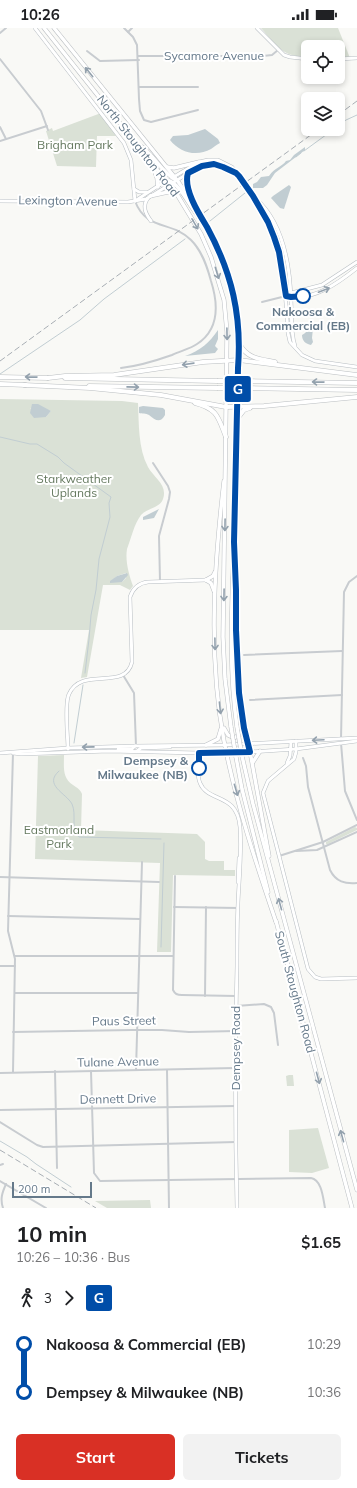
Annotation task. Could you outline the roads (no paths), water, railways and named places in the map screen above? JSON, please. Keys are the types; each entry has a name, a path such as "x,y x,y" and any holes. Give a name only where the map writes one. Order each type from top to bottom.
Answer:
{"highway":[{"path":"240,346 244,352 250,356 297,367"},
{"path":"48,378 134,373 186,364 227,360 239,360 357,375"},
{"path":"0,377 357,383"},
{"path":"0,384 357,390"},
{"path":"24,385 111,390 178,397 237,407 357,397"},
{"path":"178,397 212,409 219,418 226,437"},
{"path":"237,419 244,410 254,406"}],"main road":[{"name":"North Stoughton Road","path":"44,28 134,142 167,180"},
{"name":"North Stoughton Road","path":"54,28 167,167 173,177"},
{"path":"134,142 143,147 177,180"},
{"path":"150,160 157,178 158,187"},
{"path":"167,167 174,168 199,162"},
{"path":"188,173 187,181 195,206"},
{"path":"167,180 197,216 204,222"},
{"name":"North Stoughton Road","path":"177,180 195,206 218,249 230,280 237,315 240,346 230,642 237,727 245,774"},
{"name":"North Stoughton Road","path":"171,183 207,246 224,300 227,360 223,637 225,679 239,775"},
{"path":"150,195 168,192 176,193"},
{"path":"226,458 216,563 216,660 222,726 232,777 258,867 276,922"},
{"path":"234,542 239,693 268,847 270,868"},
{"path":"216,563 213,576 206,580 213,585 216,600"},
{"path":"222,726 230,736 237,737 242,733 243,720"},
{"path":"206,745 218,739 222,726"},
{"path":"252,764 260,751"},
{"name":"South Stoughton Road","path":"245,774 357,1190"},
{"name":"South Stoughton Road","path":"239,775 276,922 352,1208"},
{"path":"293,986 301,984"}],"street":[{"path":"0,33 6,28"},
{"path":"35,28 124,143 131,160 135,200 141,212 151,221 187,236 196,246 207,267 216,301 216,312 213,324 203,339 194,346 147,363 121,368"},
{"path":"124,28 135,40 138,56 141,115 144,120 148,122 198,110"},
{"path":"128,32 132,28"},
{"path":"257,28 278,50"},
{"name":"Sycamore Avenue","path":"138,56 263,56 272,55 278,50 284,55 301,58"},
{"path":"87,51 100,61 138,60"},
{"path":"345,59 357,58"},
{"path":"0,59 40,108 48,130"},
{"path":"139,87 198,87"},
{"path":"0,140 47,126"},
{"path":"0,127 6,139"},
{"path":"151,221 146,214 144,207 146,201 150,195 167,180 199,162 208,160 218,160 232,167 253,196 268,222 279,252 286,296 288,336 290,342 304,356 315,361 357,367"},
{"path":"134,189 150,195 202,166 214,164 236,173"},
{"name":"Lexington Avenue","path":"0,201 115,202 142,200 150,195"},
{"path":"253,196 268,212 278,230 285,256 291,293 292,334 295,347"},
{"path":"286,296 291,293 322,285 357,262"},
{"path":"262,302 279,297 311,294 327,289 357,268"},
{"path":"153,463 168,486 170,492 159,536 160,581"},
{"path":"357,576 349,582 344,592 341,739 345,791 357,820"},
{"path":"68,753 67,701 71,690 78,682 84,680 115,678 123,675 129,670 132,662 130,597 136,586 143,582 206,580"},
{"path":"244,655 342,652"},
{"path":"123,675 134,693 136,746"},
{"path":"250,700 342,695"},
{"path":"0,753 68,748 225,745 357,738"},
{"path":"296,741 294,759 268,781 263,794 307,966 310,973 321,979 357,978"},
{"path":"287,764 291,742"},
{"path":"107,751 199,753 250,752 296,749 357,742"},
{"path":"13,752 21,754 68,753 132,749 136,746"},
{"path":"137,751 141,748 160,749 180,746"},
{"path":"12,1072 16,966 15,956 8,931 8,916 13,752"},
{"name":"Dempsey Road","path":"199,753 198,776 202,786 209,793 228,802 236,812 240,827 240,852 238,863 239,887 235,1068 237,1208"},
{"path":"303,758 306,766 307,782 330,870 334,876 343,882 357,883"},
{"path":"279,856 322,842 357,825"},
{"path":"295,852 314,851 324,848 357,832"},
{"path":"136,1070 142,862"},
{"path":"175,876 173,956 174,992 178,995 236,996"},
{"path":"0,877 159,882"},
{"path":"174,907 238,908"},
{"path":"205,996 206,907"},
{"path":"8,916 140,919"},
{"path":"15,956 173,956"},
{"path":"0,966 16,966"},
{"path":"15,994 138,993"},
{"path":"236,1006 264,1004 271,1007 274,1014 278,1045"},
{"name":"Paus Street","path":"13,1032 137,1030 189,1032 236,1031"},
{"name":"Tulane Avenue","path":"0,1073 235,1068"},
{"path":"166,1070 169,1208"},
{"path":"91,1071 94,1173 99,1180 105,1182 313,1178 319,1184 325,1208"},
{"path":"55,1072 57,1168"},
{"name":"Dennett Drive","path":"0,1110 236,1106"},
{"path":"0,1122 41,1146 236,1142"},
{"path":"0,1180 46,1208"},
{"path":"3,1208 1,1199 6,1184"}],"waterway":[{"path":"345,121 357,115"},
{"path":"304,151 324,136"},
{"path":"296,157 301,153"},
{"path":"210,221 245,193"},
{"path":"0,374 80,320 104,299 185,239"},
{"path":"0,437 30,444 37,444 58,457 111,497 109,503 110,517 99,559 85,673"},
{"path":"74,743 83,685"},
{"path":"59,771 53,781 54,785 72,804 74,826 76,834 79,837 161,839"},
{"path":"161,947 164,843"},
{"path":"0,1141 27,1157 71,1187"}],"railway":[{"path":"345,110 357,101"},
{"path":"0,361 309,136"},
{"path":"0,1150 96,1208"}],"place":[{"name":"Nakoosa & Commercial (EB)","path":"303,296"},
{"name":"Dempsey & Milwaukee (NB)","path":"199,768"}],"park label":[{"name":"Brigham Park","path":"75,145"},
{"name":"Starkweather Uplands","path":"74,486"},
{"name":"Eastmorland Park","path":"59,837"}]}
